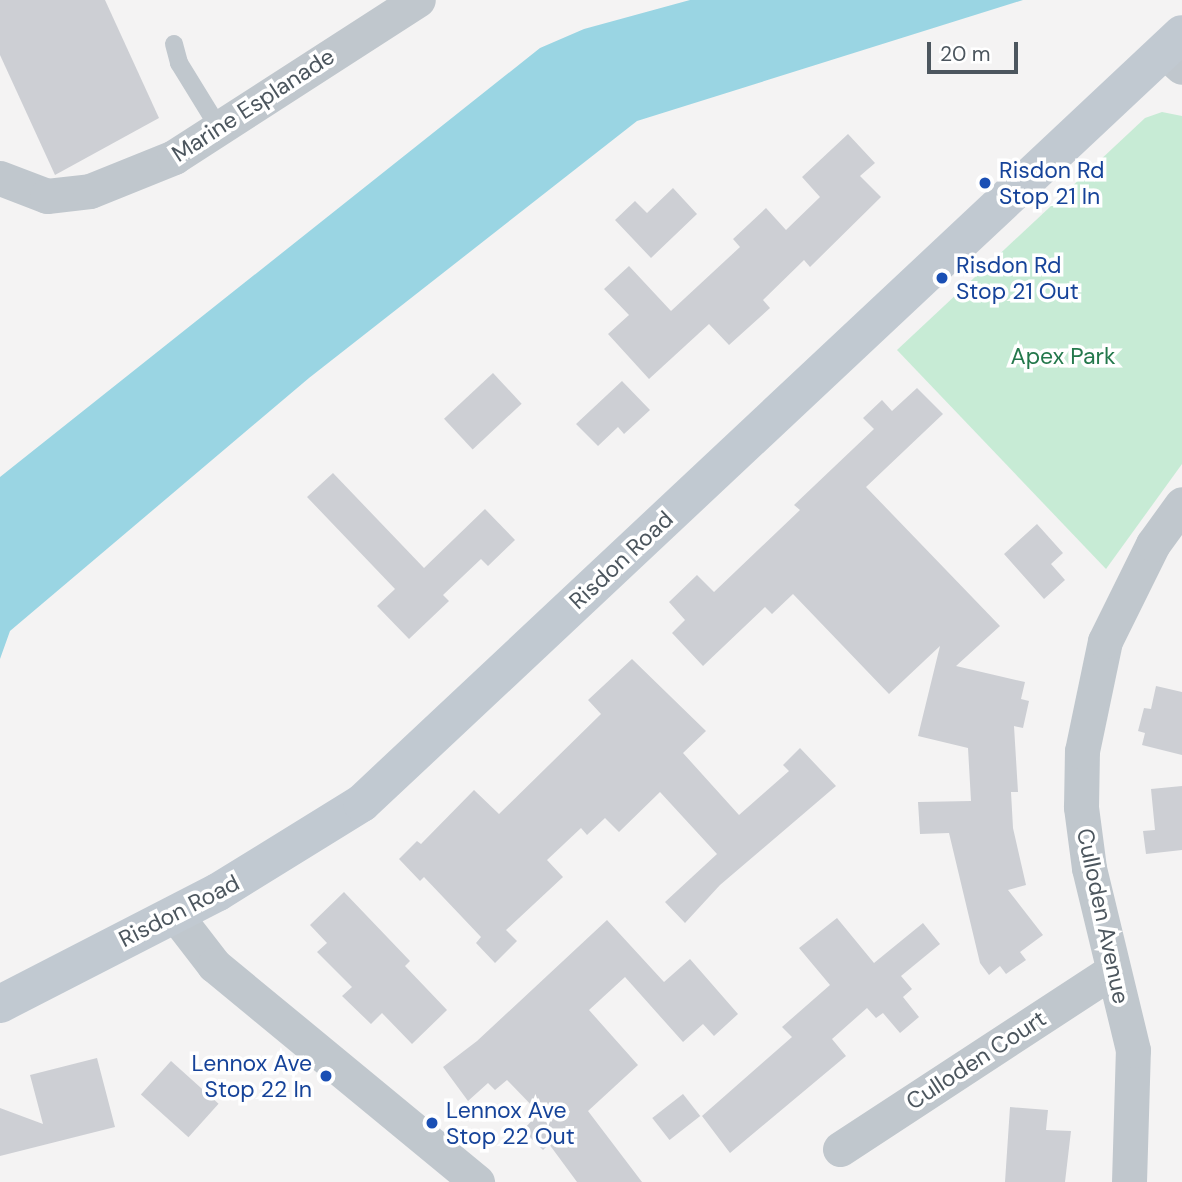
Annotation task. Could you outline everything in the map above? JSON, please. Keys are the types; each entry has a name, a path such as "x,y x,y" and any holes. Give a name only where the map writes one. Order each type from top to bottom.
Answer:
{"street":[{"name":"Marine Esplanade","path":"0,178 47,196 90,191 174,157 418,0"},
{"name":"Risdon Road","path":"0,1004 268,864 362,803 1176,50"},
{"name":"Culloden Avenue","path":"1129,1182 1133,1050 1112,971 1081,807 1082,751 1090,697 1105,641 1125,594 1182,504"},
{"path":"174,913 214,965 477,1182"},
{"name":"Culloden Court","path":"840,1149 1112,971"}],"lane":[{"path":"174,44 179,63 219,128"}],"green space":[{"name":"Apex Park","path":"1162,112 1182,116 1182,464 1106,569 897,350 1145,118"}],"water":[{"path":"690,0 1023,0 637,121 309,378 10,631 0,659 0,477 540,48 584,29"}],"building":[{"path":"0,0 105,0 159,118 55,175 0,55"},
{"path":"848,134 875,163 860,176 881,197 810,267 804,260 763,300 770,308 729,345 709,324 649,379 608,334 629,315 604,289 629,266 671,311 740,247 733,239 766,208 786,230 820,197 802,177"},
{"path":"673,188 697,214 651,258 615,220 635,201 647,213"},
{"path":"493,373 522,404 473,449 444,419"},
{"path":"622,381 650,410 624,434 618,427 598,446 576,424"},
{"path":"917,388 943,414 866,487 1000,626 956,666 1025,682 1021,699 1029,701 1023,728 1014,726 1018,792 1011,792 1013,828 1026,885 1008,890 1043,935 1020,952 1026,960 1006,974 1000,966 989,975 980,963 949,833 920,834 918,802 971,801 968,748 918,736 940,646 889,694 793,594 772,614 765,607 703,666 672,633 685,620 669,602 697,575 714,592 800,510 794,505 874,429 863,418 882,400 892,411"},
{"path":"333,473 424,568 485,509 515,540 488,566 481,559 443,595 449,601 409,639 377,606 395,589 307,497"},
{"path":"1037,524 1063,553 1051,564 1065,580 1044,599 1004,554"},
{"path":"632,659 706,731 683,753 739,815 789,771 783,765 800,748 836,786 720,885 685,923 665,902 717,854 660,792 619,832 605,818 587,835 581,828 547,860 563,877 506,930 517,941 495,963 476,943 481,937 424,877 420,881 399,859 417,841 421,844 474,790 499,814 601,714 588,700"},
{"path":"1156,686 1182,692 1182,755 1142,745 1145,733 1138,731 1144,708 1151,709"},
{"path":"1182,786 1182,850 1146,854 1143,831 1155,830 1151,789"},
{"path":"344,892 410,961 405,966 447,1010 412,1044 382,1013 371,1024 342,996 352,987 317,952 327,943 310,925"},
{"path":"837,918 874,963 923,923 940,944 901,976 912,989 903,997 919,1017 900,1033 883,1013 876,1018 867,1008 832,1039 846,1056 730,1153 702,1116 792,1037 782,1027 830,985 799,948"},
{"path":"607,920 664,982 690,959 738,1014 714,1036 703,1024 683,1042 625,977 589,1010 638,1065 588,1111 642,1182 577,1182 549,1144 543,1150 523,1130 539,1113 507,1080 495,1090 488,1083 468,1101 443,1067 477,1041"},
{"path":"97,1058 115,1127 0,1156 0,1108 43,1124 30,1075"},
{"path":"171,1061 219,1104 188,1137 141,1094"},
{"path":"683,1094 700,1116 670,1140 652,1118"},
{"path":"1010,1107 1048,1110 1046,1130 1071,1131 1065,1182 1005,1182"}],"place":[{"name":"Risdon Rd Stop 21 In","path":"985,183"},
{"name":"Risdon Rd Stop 21 Out","path":"942,278"},
{"name":"Lennox Ave Stop 22 In","path":"326,1076"},
{"name":"Lennox Ave Stop 22 Out","path":"432,1123"}]}
